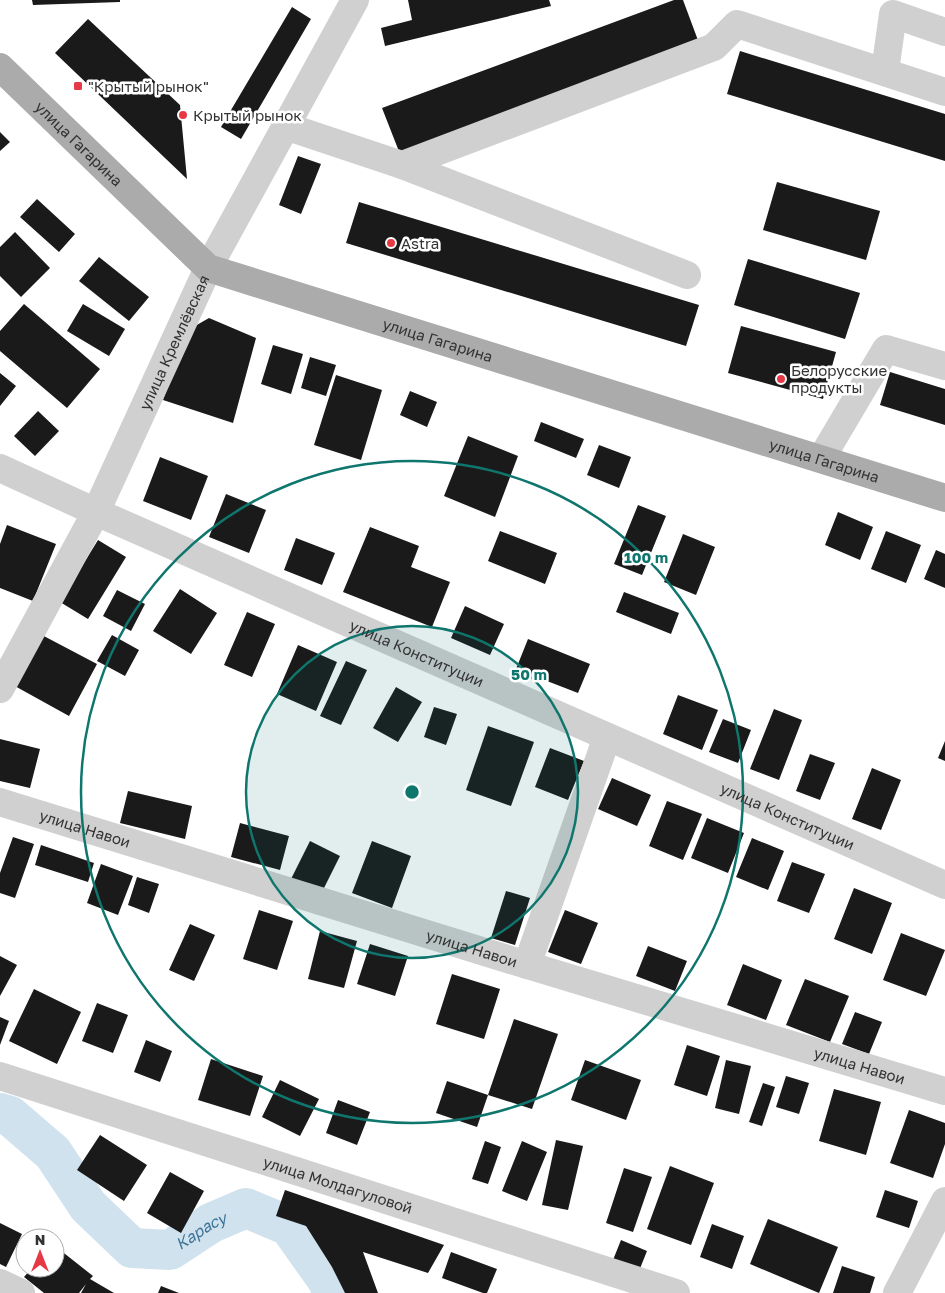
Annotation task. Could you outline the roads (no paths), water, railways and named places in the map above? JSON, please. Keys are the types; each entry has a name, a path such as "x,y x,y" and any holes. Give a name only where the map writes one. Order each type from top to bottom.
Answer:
{"main road":[{"name":"улица Гагарина","path":"0,67 208,268 945,498"}],"street":[{"name":"улица Кремлёвская","path":"0,689 96,512 208,268 355,0"},
{"path":"885,71 893,14 945,32"},
{"path":"402,165 714,47 737,24 945,92"},
{"path":"285,126 402,165 687,275"},
{"path":"821,458 886,349 945,366"},
{"name":"улица Конституции","path":"0,468 945,885"},
{"path":"527,965 607,737"},
{"name":"улица Навои","path":"0,802 527,965 945,1091"},
{"name":"улица Молдагуловой","path":"0,1076 628,1286 676,1293"},
{"path":"897,1293 945,1201"},
{"path":"0,1283 21,1293"}],"waterway":[{"name":"Карасу","path":"0,1113 10,1116 53,1153 88,1206 132,1248 170,1250 211,1223 246,1208 289,1226 328,1281 332,1293"}],"place":[{"name":"\"Крытый рынок\"","path":"78,86"},
{"name":"Крытый рынок","path":"183,115"},
{"name":"Astra","path":"391,243"},
{"name":"Белорусские продукты","path":"781,379"}]}
